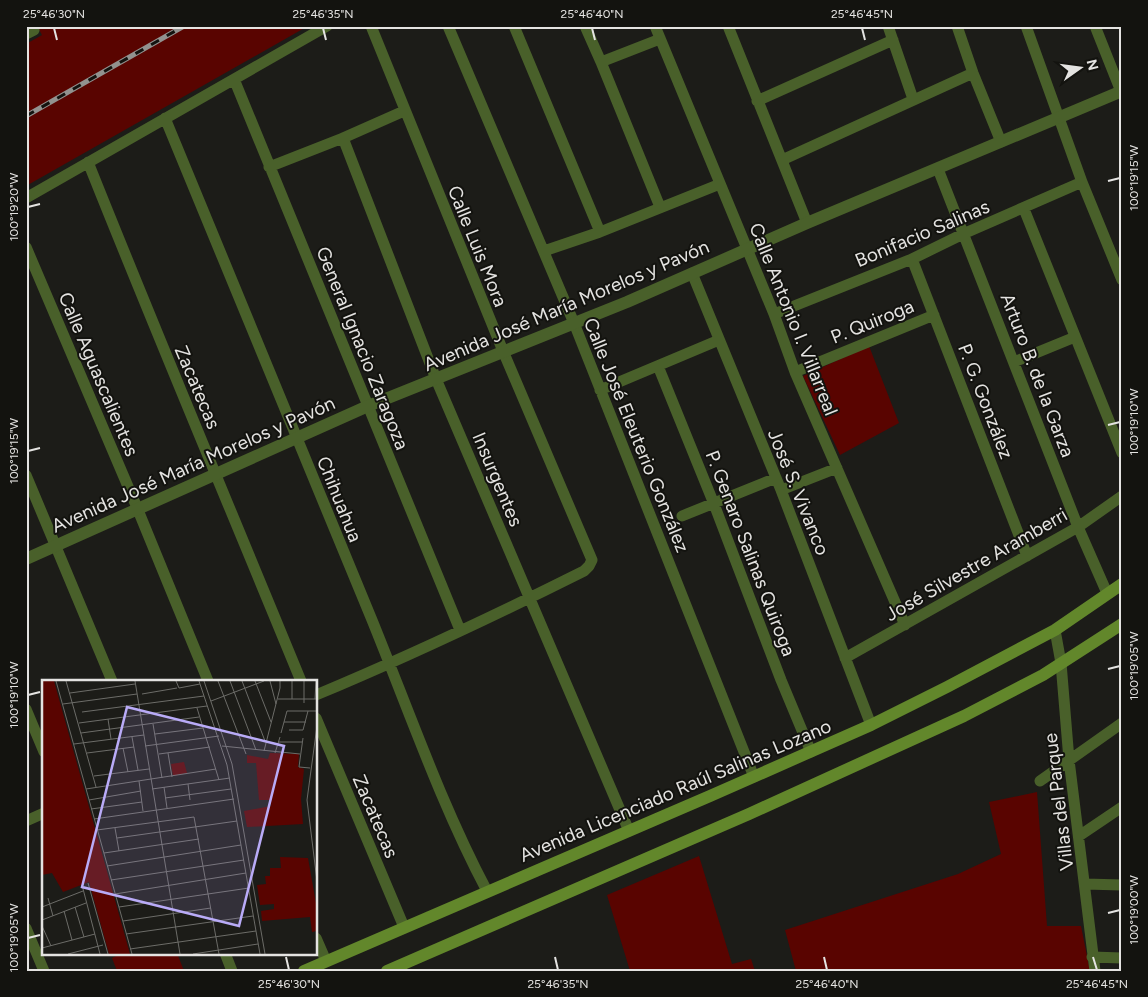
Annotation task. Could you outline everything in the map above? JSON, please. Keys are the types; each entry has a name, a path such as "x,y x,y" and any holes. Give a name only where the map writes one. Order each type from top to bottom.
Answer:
{"main road":[{"name":"Avenida Licenciado Raúl Salinas Lozano","path":"304,971 871,725 1055,630 1122,584"},
{"path":"386,971 749,814 955,720 1038,678 1122,624"}],"street":[{"path":"26,198 327,26"},
{"name":"Calle Luis Mora","path":"371,26 503,351 592,560 590,566 584,571 529,599"},
{"name":"Calle José Eleuterio González","path":"448,26 574,323 754,777"},
{"path":"514,26 600,232"},
{"path":"585,26 602,62 660,207"},
{"name":"Calle Antonio I. Villarreal","path":"655,26 774,314 795,372 905,625"},
{"path":"728,26 808,223"},
{"path":"888,26 913,99"},
{"path":"957,26 973,73 1001,142"},
{"path":"1026,26 1082,182 1122,280"},
{"path":"1095,26 1121,92"},
{"path":"602,62 660,38"},
{"path":"757,101 893,40"},
{"path":"782,160 973,73"},
{"name":"General Ignacio Zaragoza","path":"234,79 460,630"},
{"name":"Avenida José María Morelos y Pavón","path":"26,559 368,406 627,302 1059,116 1121,92"},
{"path":"269,167 343,138 404,111"},
{"name":"Chihuahua","path":"165,118 390,664 439,790 488,891"},
{"name":"Insurgentes","path":"343,138 436,379 629,831"},
{"name":"Zacatecas","path":"88,162 147,312 217,474 301,680"},
{"name":"Arturo B. de la Garza","path":"938,169 1078,527 1107,593"},
{"name":"Bonifacio Salinas","path":"774,314 912,259 963,234 1082,182"},
{"path":"544,252 600,232 720,184"},
{"path":"1024,208 1122,454"},
{"name":"Calle Aguascalientes","path":"26,247 138,510 208,680"},
{"name":"P. G. González","path":"912,259 1027,556"},
{"name":"José S. Vivanco","path":"692,273 776,478 871,725"},
{"name":"P. Quiroga","path":"795,372 934,315"},
{"path":"1014,362 1075,337"},
{"path":"600,390 719,340"},
{"name":"P. Genaro Salinas Quiroga","path":"658,366 811,752"},
{"path":"780,490 837,468"},
{"path":"26,475 112,680"},
{"path":"682,516 776,478"},
{"name":"José Silvestre Aramberri","path":"845,658 1078,527 1122,496"},
{"path":"318,694 390,664 529,599"},
{"name":"Villas del Parque","path":"1055,630 1095,971"},
{"path":"26,709 42,747"},
{"name":"Zacatecas","path":"318,723 404,927"},
{"path":"1040,781 1122,723"},
{"path":"1079,836 1122,807"},
{"path":"26,821 42,814"},
{"path":"1085,884 1122,884"},
{"path":"26,928 44,971"},
{"path":"318,943 326,961"},
{"path":"225,954 232,971"},
{"path":"1092,957 1122,958"}],"shaded area":[{"path":"37,26 308,26 26,186 26,44 42,35"},
{"path":"869,346 899,423 840,455 803,376"},
{"path":"1037,792 1047,926 1081,926 1090,971 796,971 785,930 958,874 1001,854 989,802"},
{"path":"699,856 732,964 751,959 755,971 630,971 607,895"},
{"path":"120,954 177,954 184,971 117,971 112,958"}],"railway":[{"path":"26,116 184,26"}]}
